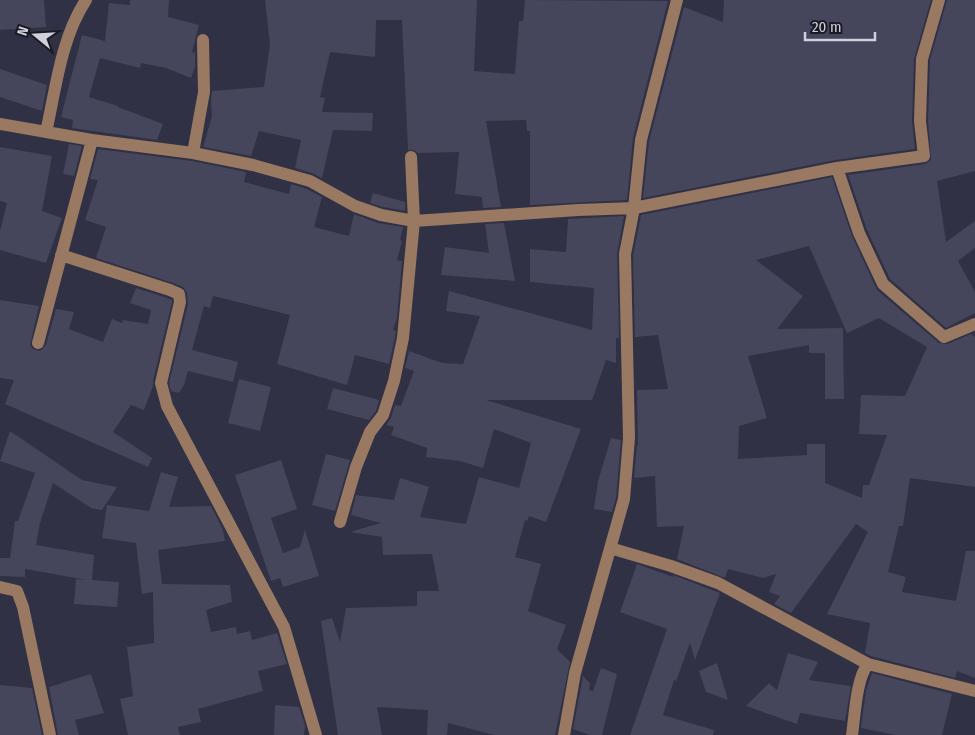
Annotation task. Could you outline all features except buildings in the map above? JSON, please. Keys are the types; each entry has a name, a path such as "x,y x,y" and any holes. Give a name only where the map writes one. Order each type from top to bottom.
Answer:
{"street":[{"path":"46,132 68,39 76,16 86,0"},
{"path":"564,735 575,673 624,499 629,438 625,254 634,208 641,140 677,0"},
{"path":"0,124 92,140 192,153 253,165 310,181 355,206 381,215 414,221 634,208 837,168 924,156 920,121 922,59 939,0"},
{"path":"192,153 204,92 203,40"},
{"path":"38,343 92,140"},
{"path":"340,522 356,467 370,432 383,414 394,382 403,338 414,221 411,158"},
{"path":"837,168 859,233 883,284 944,337 975,324"},
{"path":"61,255 179,294 180,302 161,383 167,406 284,627 316,735"},
{"path":"610,548 671,566 718,583 868,664 975,691"},
{"path":"0,587 16,591 23,607 50,735"},
{"path":"852,735 861,679 864,669 868,664"}]}
